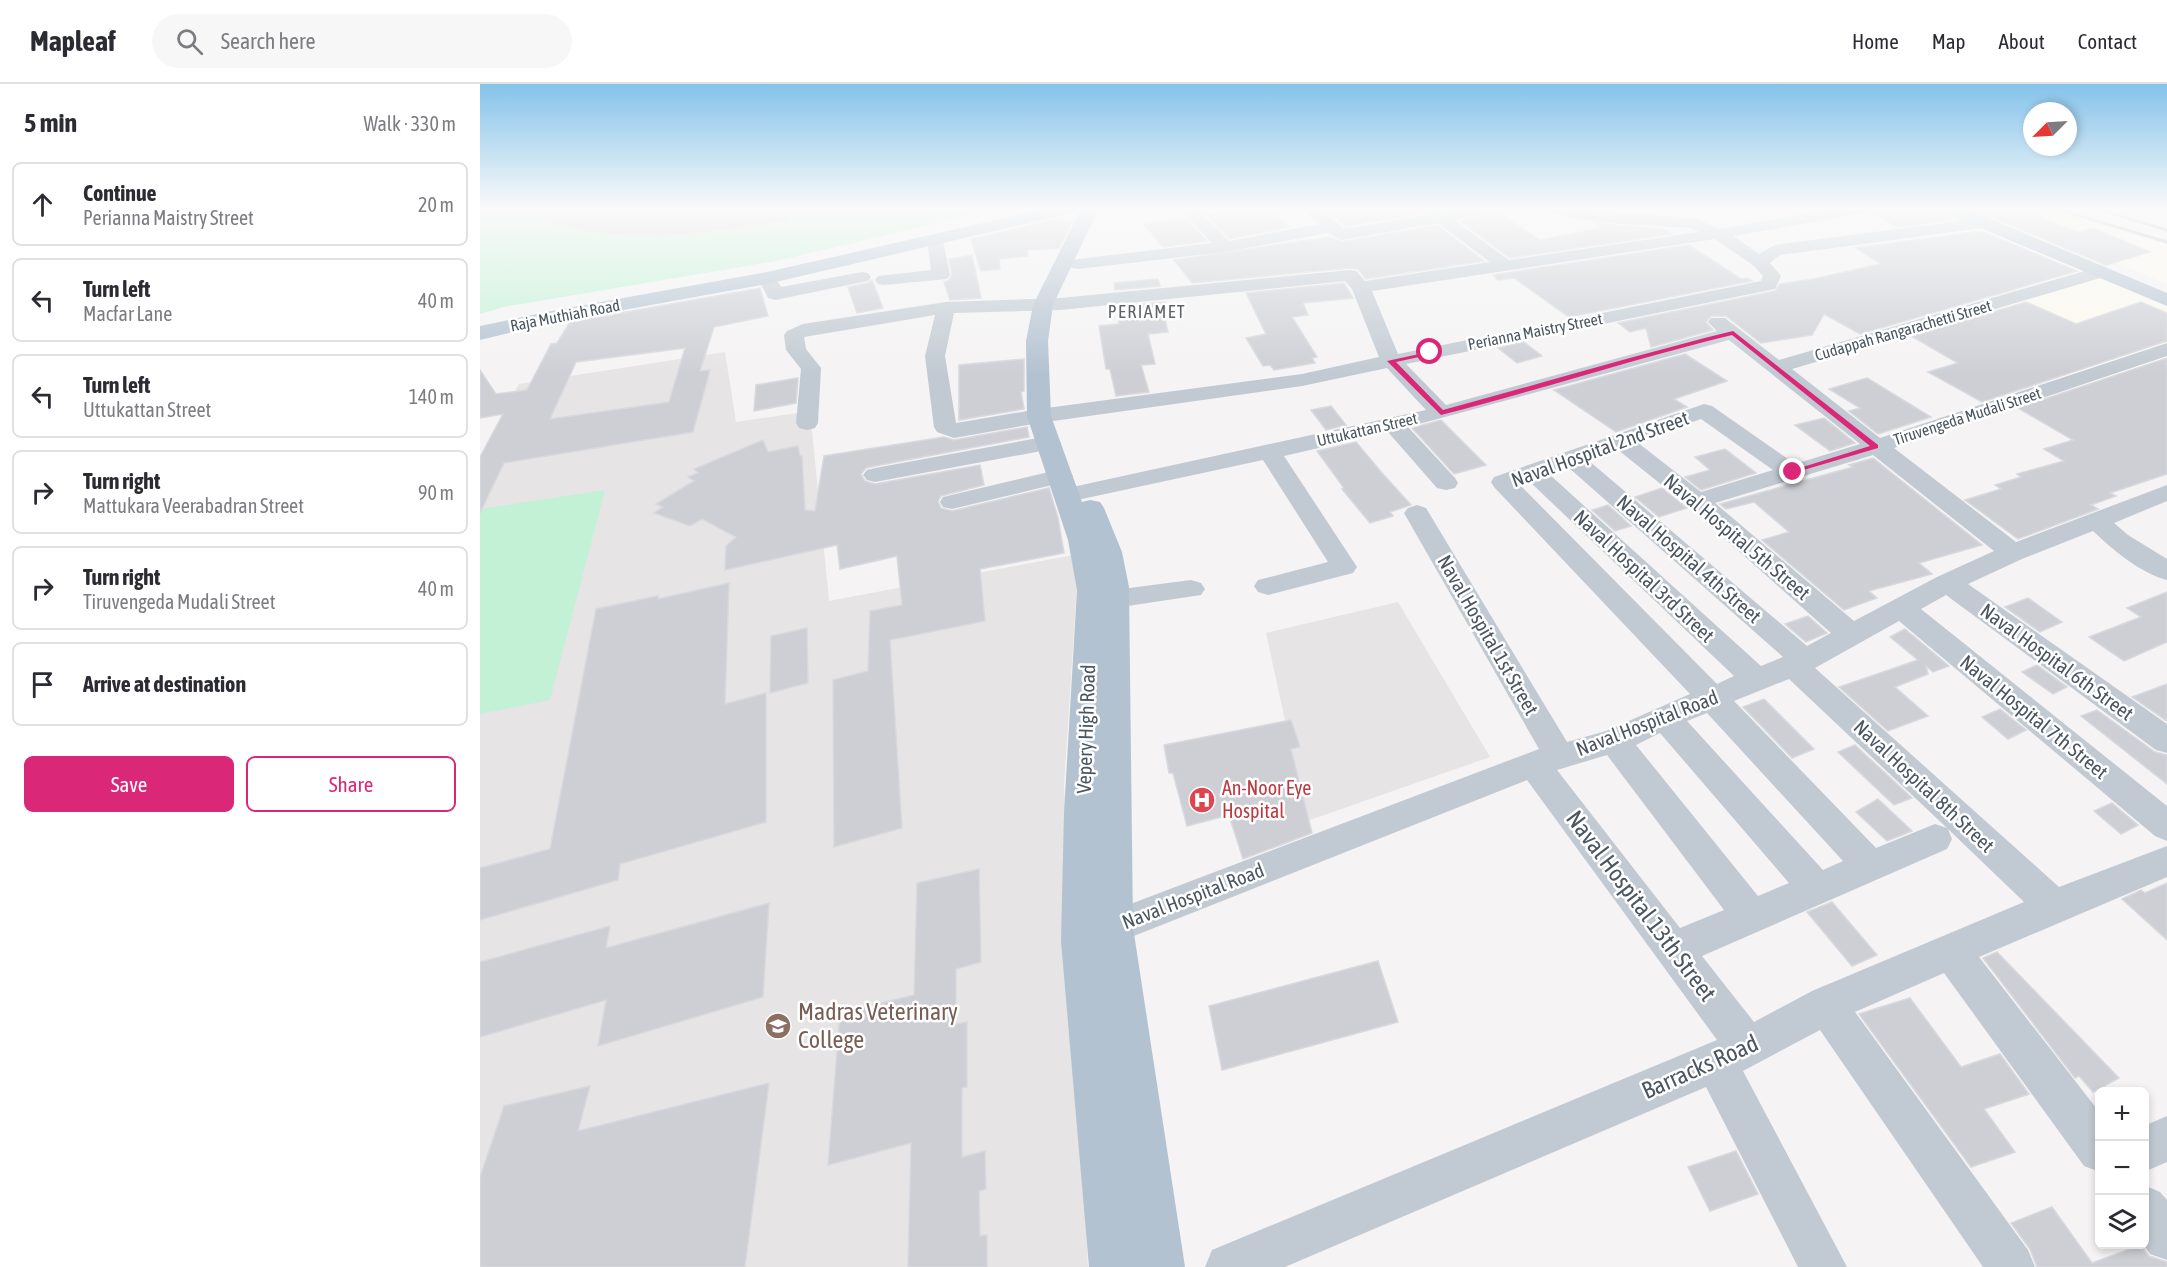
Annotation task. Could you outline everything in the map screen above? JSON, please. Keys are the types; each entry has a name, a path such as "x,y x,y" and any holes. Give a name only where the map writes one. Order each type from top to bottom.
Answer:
{"main road":[{"name":"Raja Muthiah Road","path":"487,326 803,263"},
{"name":"Raja Muthiah Road","path":"487,326 767,278 832,263"},
{"name":"Vepery High Road","path":"1068,263 1051,304 1056,343 1049,425 1065,444 1071,488 1092,590 1083,813 1097,934 1115,1267"},
{"path":"2080,263 2167,300"},
{"path":"2104,263 2167,289"},
{"name":"Vepery High Road","path":"1051,304 1078,264"},
{"name":"Vepery High Road","path":"1071,488 1108,552 1114,599 1097,934 1159,1267"}],"street":[{"path":"884,280 941,274 939,263"},
{"path":"1078,264 1085,263"},
{"path":"1502,263 1506,266"},
{"path":"1361,287 1525,263"},
{"name":"Perianna Maistry Street","path":"1049,425 1302,380 1553,327 1769,285 1772,276 1761,263"},
{"name":"Cudappah Rangarachetti Street","path":"1774,368 2101,272"},
{"path":"807,423 811,368 794,346 794,335 797,332 946,308 1051,304 1350,275 1361,287 1391,361 1441,412"},
{"path":"767,278 775,294 862,277"},
{"path":"1690,302 1733,333 1774,368 2013,553"},
{"path":"946,308 935,356 945,427 954,431 1049,425"},
{"name":"Uttukattan Street","path":"952,502 1071,488 1270,452 1394,424 1543,386 1649,353 1733,333"},
{"name":"Tiruvengeda Mudali Street","path":"1697,501 1875,447 2167,350"},
{"name":"Naval Hospital 2nd Street","path":"1713,699 1503,482 1704,411 1793,472"},
{"path":"1394,424 1446,483"},
{"path":"875,475 1049,425"},
{"name":"Naval Hospital 5th Street","path":"1621,441 1697,501 1852,635"},
{"path":"1268,586 1344,567 1270,452"},
{"name":"Naval Hospital 4th Street","path":"1572,458 1799,662"},
{"name":"Naval Hospital 3rd Street","path":"1533,472 1756,679"},
{"name":"Naval Hospital Road","path":"1097,934 1546,760 1614,741 1665,717 1799,662 1947,583 2013,553 2167,492"},
{"name":"Naval Hospital 1st Street","path":"1417,513 1546,760"},
{"path":"2097,521 2119,542 2167,571"},
{"name":"Naval Hospital 6th Street","path":"1947,583 2167,741"},
{"path":"1114,599 1191,588"},
{"name":"Naval Hospital 7th Street","path":"1900,608 2167,826"},
{"name":"Naval Hospital 8th Street","path":"1799,662 2054,906"},
{"path":"1713,699 1870,866"},
{"path":"1665,717 1816,889"},
{"path":"1614,741 1752,917"},
{"name":"Naval Hospital 13th Street","path":"1546,760 1674,949 1732,1055 1824,1267"},
{"path":"1674,949 1935,839"},
{"name":"Barracks Road","path":"1229,1267 1732,1055 1826,1005 2054,906 2167,861"},
{"path":"1950,951 2095,1143"},
{"path":"1826,1005 2012,1267"},
{"path":"2149,1148 2167,1138"},
{"path":"2149,1213 2167,1237"}],"shaded area":[{"path":"1984,263 2070,263 2167,305 2167,435 1946,323 2045,292"},
{"path":"2116,263 2167,263 2167,284"},
{"name":"Madras Veterinary College","path":"725,352 736,422 810,411 829,601 1079,554 1064,786 1088,1267 480,1267 480,460 519,384"},
{"path":"1398,602 1490,757 1307,821 1266,633"}],"green space":[{"path":"480,263 763,263 504,307 480,314"},
{"path":"605,490 550,700 480,714 480,509"}],"building":[{"path":"950,263 974,263 981,298 950,300 944,282 952,275"},
{"path":"979,263 999,263 1000,269 981,271"},
{"path":"1177,263 1470,263 1366,279 1358,269 1350,268 1192,283"},
{"path":"1570,263 1717,263 1741,279 1747,278 1752,281 1569,317 1514,278 1498,280 1493,275"},
{"path":"2058,263 2077,271 1860,334 1824,314 1812,335 1761,343 1726,316 1711,316 1706,322 1713,330 1651,347 1646,328 1630,332 1618,323 1775,291 1780,284 1880,264"},
{"path":"1158,279 1160,286 1115,290 1114,283"},
{"path":"872,280 883,308 857,313 848,287"},
{"path":"1344,283 1353,298 1303,303 1308,315 1292,317 1317,357 1312,358 1315,363 1274,370 1270,365 1263,366 1246,338 1266,334 1246,293"},
{"path":"760,288 768,316 714,327 700,371 710,370 693,432 504,463 480,513 480,457 503,414 480,418 480,370 496,394 527,390 551,344 557,343 570,322","holes":["685,348 669,402 550,419 576,362"]},
{"path":"1165,302 1171,319 1165,319 1168,332 1148,334 1155,364 1141,365 1149,392 1116,396 1110,369 1106,369 1099,326 1119,324 1117,306"},
{"path":"2026,302 2076,324 2141,302 2167,313 2167,341 1982,402 1928,372 1958,363 1911,336"},
{"path":"1524,342 1542,356 1517,363 1498,348"},
{"path":"1685,354 1727,381 1674,399 1687,407 1616,432 1554,390"},
{"path":"2167,358 2167,474 2110,493 2116,496 2091,505 2098,509 2018,539 1965,500 2001,489 1995,485 2021,477 2017,474 2064,461 2044,449 2073,440 2018,408"},
{"path":"1024,359 1024,391 1021,392 1024,409 959,420 959,365"},
{"path":"798,378 796,403 754,411 756,385"},
{"path":"1867,378 1931,417 1878,434 1849,411 1860,408 1829,389"},
{"path":"1331,406 1346,425 1326,430 1311,410"},
{"path":"1824,418 1855,443 1830,451 1795,425"},
{"path":"1441,420 1486,465 1454,474 1412,428"},
{"path":"1027,427 1029,437 875,466 866,468 861,474 865,481 875,484 980,465 984,485 941,496 938,501 941,508 952,511 1049,488 1058,518 1064,553 980,569 985,621 890,640 902,828 834,847 833,680 868,671 870,611 902,605 897,556 840,569 837,545 725,570 726,546 736,537 702,519 690,526 654,513 663,507 656,504 694,481 688,477 698,473 694,469 763,440 768,452 798,446 800,456 802,456 805,510 815,511 824,456 944,437 954,440"},
{"path":"1356,442 1411,505 1390,512 1393,516 1370,523 1342,489 1344,488 1317,451"},
{"path":"1725,449 1756,473 1701,490 1685,477 1710,470 1695,457"},
{"path":"1873,458 1982,545 1919,563 1932,574 1869,591 1877,598 1844,610 1762,540 1789,532 1754,502 1726,509 1720,504 1853,467 1849,465"},
{"path":"1662,488 1687,508 1659,517 1635,497"},
{"path":"1608,505 1631,526 1615,531 1592,510"},
{"path":"729,583 725,704 766,693 766,822 620,864 618,880 480,920 480,868 550,849 596,609 658,596 658,599"},
{"path":"2167,592 2167,642 2124,661 2089,637 2141,617 2127,608"},
{"path":"2028,598 2062,622 2040,632 2005,607"},
{"path":"1808,616 1827,633 1806,642 1785,624"},
{"path":"807,628 808,683 770,693 771,636"},
{"path":"1905,629 1949,666 1933,672 1926,666 1928,674 1895,687 1928,716 1888,731 1839,687 1918,660 1890,637"},
{"path":"2037,665 2067,687 2053,694 2022,672"},
{"path":"2167,684 2167,721 2132,697"},
{"path":"1764,699 1814,749 1792,758 1743,707"},
{"path":"2000,709 2026,730 2008,739 1982,717"},
{"path":"2097,710 2155,752 2167,755 2167,784 2081,716"},
{"path":"1291,720 1300,747 1291,749 1312,833 1243,859 1229,815 1187,826 1173,773 1169,773 1164,745"},
{"path":"1855,745 1912,798 1894,805 1838,752"},
{"path":"1878,799 1912,831 1887,841 1856,812"},
{"path":"2112,803 2138,825 2121,834 2094,811"},
{"path":"979,869 981,962 956,969 956,1024 967,1022 967,1087 962,1088 962,1157 985,1151 986,1189 979,1191 980,1236 987,1235 987,1267 908,1267 911,1143 828,1165 840,1013 914,995 917,883"},
{"path":"2167,883 2167,940 2122,899 2141,890 2145,893"},
{"path":"1832,902 1877,955 1852,966 1807,912"},
{"path":"769,903 763,997 598,1046 606,1000 480,1037 480,962 610,926 606,948"},
{"path":"1997,952 2119,1078 2102,1087 2095,1087 2093,1092 2079,1076 2075,1078 1983,958"},
{"path":"1378,961 1398,1022 1222,1070 1209,1006"},
{"path":"1910,998 1961,1067 2000,1054 2029,1094 1984,1109 2015,1152 1971,1167 1859,1014"},
{"path":"769,1083 745,1267 480,1267 480,1177 504,1106 590,1086 578,1131"},
{"path":"1736,1151 1758,1194 1710,1211 1688,1167"},
{"path":"2052,1207 2092,1263 2130,1249 2144,1249 2149,1256 2167,1262 2167,1267 2037,1267 2030,1249 2011,1223"}],"place":[{"name":"An-Noor Eye Hospital","path":"1202,800"},
{"name":"Madras Veterinary College","path":"778,1026"}],"district":[{"name":"PERIAMET","path":"1147,312"}],"route":[{"path":"1430,352 1391,361 1441,412 1543,386 1649,353 1733,333 1875,447 1793,472"}]}
